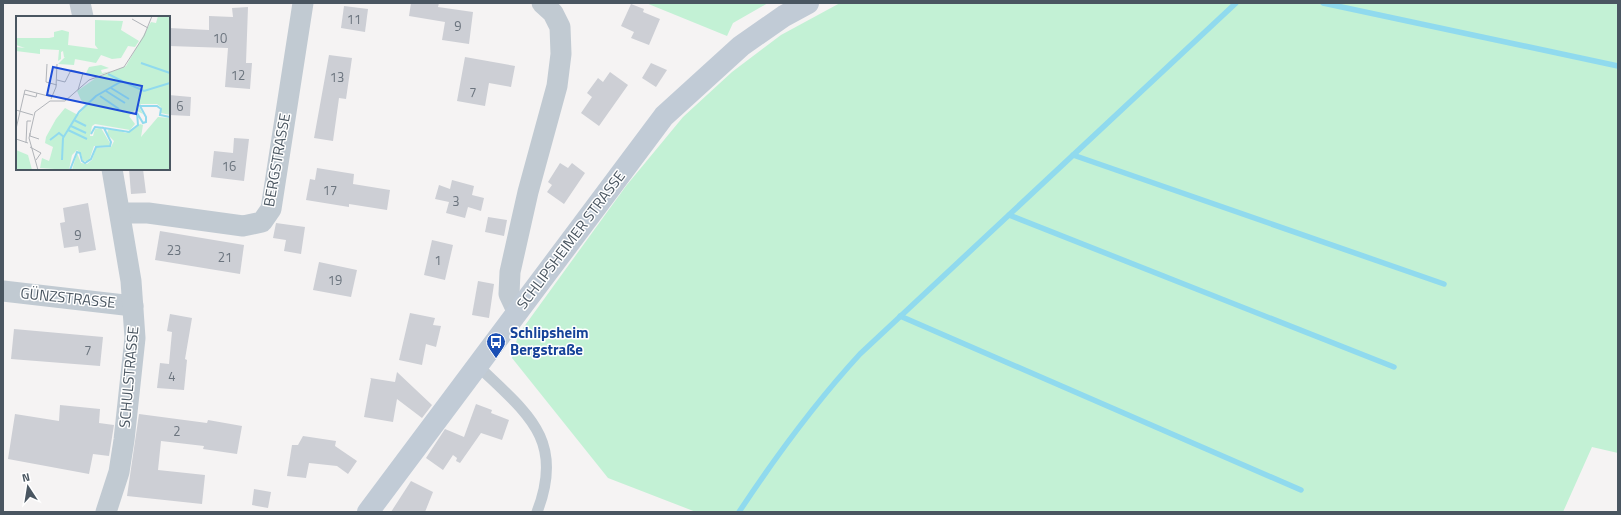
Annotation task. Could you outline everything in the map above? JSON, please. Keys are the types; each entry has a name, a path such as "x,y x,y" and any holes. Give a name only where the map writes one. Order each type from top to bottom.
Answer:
{"street":[{"path":"80,3 83,16"},
{"name":"BERGSTRASSE","path":"120,213 148,212 243,226 262,222 270,209 304,3"},
{"path":"517,311 508,294 510,272 528,192 557,86 561,54 560,27 553,13 542,3"},
{"name":"SCHLIPSHEIMER STRASSE","path":"368,512 664,116 741,46 784,16 808,3"},
{"name":"SCHULSTRASSE","path":"106,512 118,472 124,440 134,338 131,281 112,170"},
{"name":"GÜNZSTRASSE","path":"3,291 133,306"}],"lane":[{"path":"477,365 530,418 540,434 546,453 547,476 544,492 537,512"}],"green space":[{"path":"646,3 768,3 733,23 727,36"},
{"path":"840,3 1618,3 1618,453 1592,447 1563,512 696,512 608,478 512,358 518,335 626,186 683,117 732,72 781,35"}],"building":[{"path":"411,3 439,3 438,7 473,12 469,44 442,40 445,22 409,16"},
{"path":"631,4 644,9 643,12 660,19 649,45 631,38 634,32 621,26"},
{"path":"344,6 368,9 365,32 341,28"},
{"path":"248,7 246,63 252,63 250,89 225,87 228,48 170,46 170,28 209,30 209,16 233,17 232,8"},
{"path":"329,55 352,58 346,99 339,98 333,141 314,138"},
{"path":"465,57 515,66 511,87 489,83 485,106 457,101"},
{"path":"651,63 667,70 656,87 642,78"},
{"path":"610,72 628,85 599,126 581,113 592,97 587,93 598,78 603,82"},
{"path":"170,95 191,97 190,116 170,115"},
{"path":"234,138 249,139 244,181 211,177 214,151 233,153"},
{"path":"560,163 568,168 572,163 585,173 564,204 547,192 552,185 548,182"},
{"path":"317,168 354,174 353,184 390,190 387,210 349,204 349,207 306,200 310,179 315,180"},
{"path":"129,170 143,170 146,193 131,194"},
{"path":"452,180 474,186 472,195 484,198 481,211 468,207 465,218 446,213 449,202 435,199 439,185 450,189"},
{"path":"88,203 96,250 79,253 78,246 64,248 60,223 65,222 63,208"},
{"path":"488,217 507,220 504,236 485,232"},
{"path":"276,223 305,227 301,254 284,251 286,240 273,238"},
{"path":"160,231 244,245 240,274 155,260"},
{"path":"432,240 453,245 445,280 424,275"},
{"path":"319,262 357,270 351,297 313,290"},
{"path":"478,281 494,284 489,318 472,315"},
{"path":"410,313 435,318 433,325 441,326 436,347 426,344 422,365 399,360"},
{"path":"170,314 192,318 185,359 187,360 184,390 157,388 160,363 169,364 172,332 167,331"},
{"path":"14,329 103,337 100,366 11,359"},
{"path":"397,372 432,405 422,418 397,399 393,422 364,417 370,378 395,382"},
{"path":"476,404 492,410 491,413 509,420 502,440 481,433 460,463 456,461 457,458 453,455 443,470 426,458 445,429 464,437"},
{"path":"60,405 100,409 99,423 114,425 109,456 93,454 89,474 8,459 15,414 59,421"},
{"path":"139,414 207,423 208,420 242,426 237,454 203,449 204,446 161,441 158,470 205,475 202,504 127,496"},
{"path":"303,436 336,441 335,446 357,461 348,474 337,466 309,463 306,478 287,476 292,445 298,445"},
{"path":"411,481 433,492 425,512 391,512"},
{"path":"254,489 271,492 268,508 252,505"}],"waterway":[{"path":"739,512 796,430 827,391 860,354 1236,3"},
{"path":"1323,3 1618,66"},
{"path":"1073,155 1444,284"},
{"path":"1009,215 1394,367"},
{"path":"900,316 1301,490"}],"place":[{"name":"Schlipsheim Bergstraße","path":"496,359"}]}
